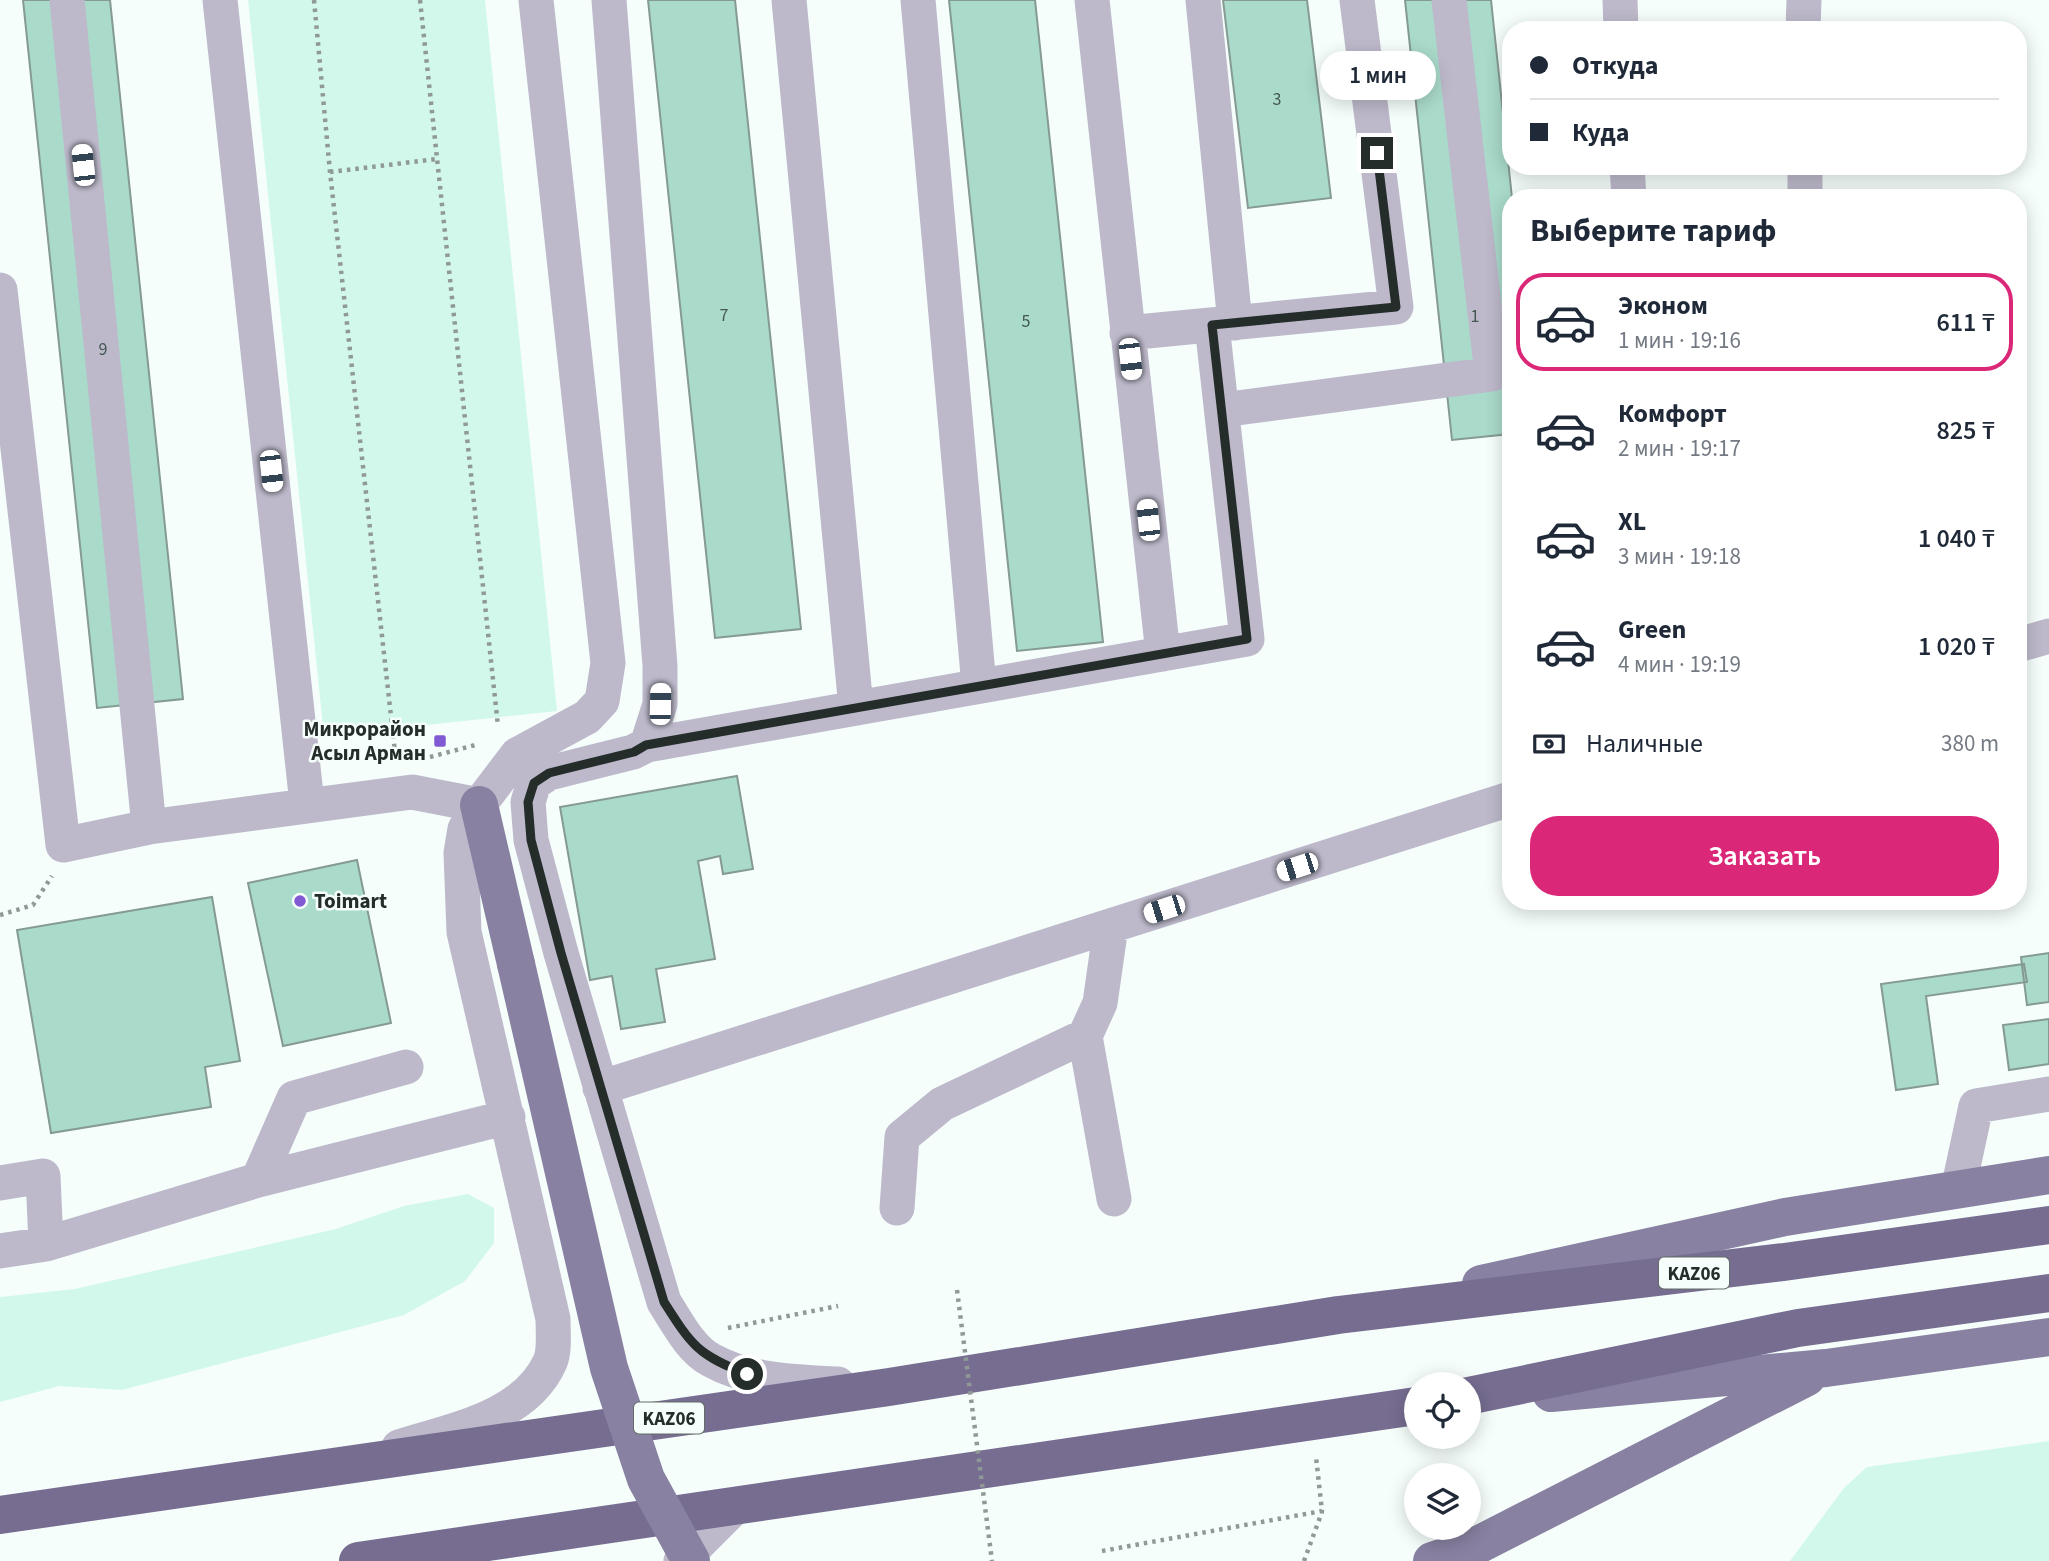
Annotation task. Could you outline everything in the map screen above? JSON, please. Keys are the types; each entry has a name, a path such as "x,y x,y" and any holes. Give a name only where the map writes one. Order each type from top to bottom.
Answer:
{"highway":[{"name":"KАZ06","path":"0,1515 889,1387 1338,1315 1770,1264 2049,1225"},
{"path":"1481,1395 1798,1328 2049,1293"},
{"path":"358,1561 1404,1408"}],"main road":[{"path":"479,805 609,1368 646,1479 691,1561"},
{"path":"1338,1315 1785,1217 2049,1175"},
{"path":"1481,1397 1826,1368 2049,1337"},
{"path":"1432,1561 1474,1546 1826,1368"}],"street":[{"path":"66,0 149,827"},
{"path":"220,0 307,804"},
{"path":"351,1463 494,1415 528,1394 551,1361 554,1320 464,932 461,853 465,829 479,805 517,755 587,717 602,701 607,686 606,649 536,0"},
{"path":"609,0 660,666 660,704 646,745"},
{"path":"789,0 856,708"},
{"path":"918,0 979,686"},
{"path":"1092,0 1163,654"},
{"path":"889,1387 797,1382 747,1374 710,1360 686,1337 664,1302 600,1088 531,840 528,802 534,783 549,773 634,752 646,745 1247,639 1222,410 1224,324 1203,0"},
{"path":"1127,333 1396,307 1357,0"},
{"path":"1222,410 1492,374 1448,0"},
{"path":"1620,0 1621,21"},
{"path":"1803,21 1804,0"},
{"path":"0,290 63,845 149,827 307,804 410,778 479,805"},
{"path":"2027,642 2049,636"},
{"path":"600,1088 1502,802"},
{"path":"1111,926 1100,1003 1085,1036 1114,1199"},
{"path":"897,1208 902,1137 942,1104 1085,1036"},
{"path":"258,1180 294,1098 406,1068"},
{"path":"1958,1190 1976,1106 2049,1094"},
{"path":"0,1251 46,1244 258,1180 508,1117"},
{"path":"0,1183 43,1176 46,1244"},
{"path":"681,1561 737,1506"}],"path":[{"path":"314,0 330,172 395,752 410,778 486,742"},
{"path":"420,0 500,739"},
{"path":"330,172 438,159"},
{"path":"0,915 33,905 54,874 63,845"},
{"path":"957,1290 992,1561"},
{"path":"686,1337 838,1306"},
{"path":"1304,1561 1322,1511 1312,1421"},
{"path":"1102,1551 1322,1511"}],"green space":[{"path":"248,0 485,0 557,711 324,736"},
{"path":"468,1194 494,1208 494,1243 465,1281 404,1315 122,1390 59,1386 0,1402 0,1297 75,1289 336,1229 404,1206"},
{"path":"2049,1441 2049,1561 1790,1561 1844,1488 1867,1467"}],"building":[{"path":"23,0 110,0 183,699 97,708"},
{"path":"648,0 735,0 801,629 715,638"},
{"path":"949,0 1035,0 1103,642 1017,651"},
{"path":"1223,0 1307,0 1331,198 1248,208"},
{"path":"1405,0 1491,0 1502,104 1502,175 1510,175 1511,189 1502,189 1502,435 1452,440"},
{"path":"737,776 753,869 723,874 720,856 698,861 715,959 656,969 665,1022 621,1029 612,976 590,980 560,807"},
{"path":"357,860 391,1023 283,1046 248,883"},
{"path":"212,897 240,1061 205,1067 211,1107 51,1133 17,930"},
{"path":"2049,953 2049,1002 2027,1005 2021,957"},
{"path":"2024,964 2027,982 1926,996 1938,1084 1896,1090 1881,984"},
{"path":"2049,1019 2049,1064 2009,1070 2003,1025"}],"place":[{"name":"Микрорайон Асыл Арман","path":"440,741"},
{"name":"Toimart","path":"300,901"}],"route":[{"path":"747,1374 710,1360 686,1337 664,1302 576,1007 531,840 528,802 534,783 549,773 634,752 646,745 1247,639 1212,325 1396,307 1377,153"}]}
